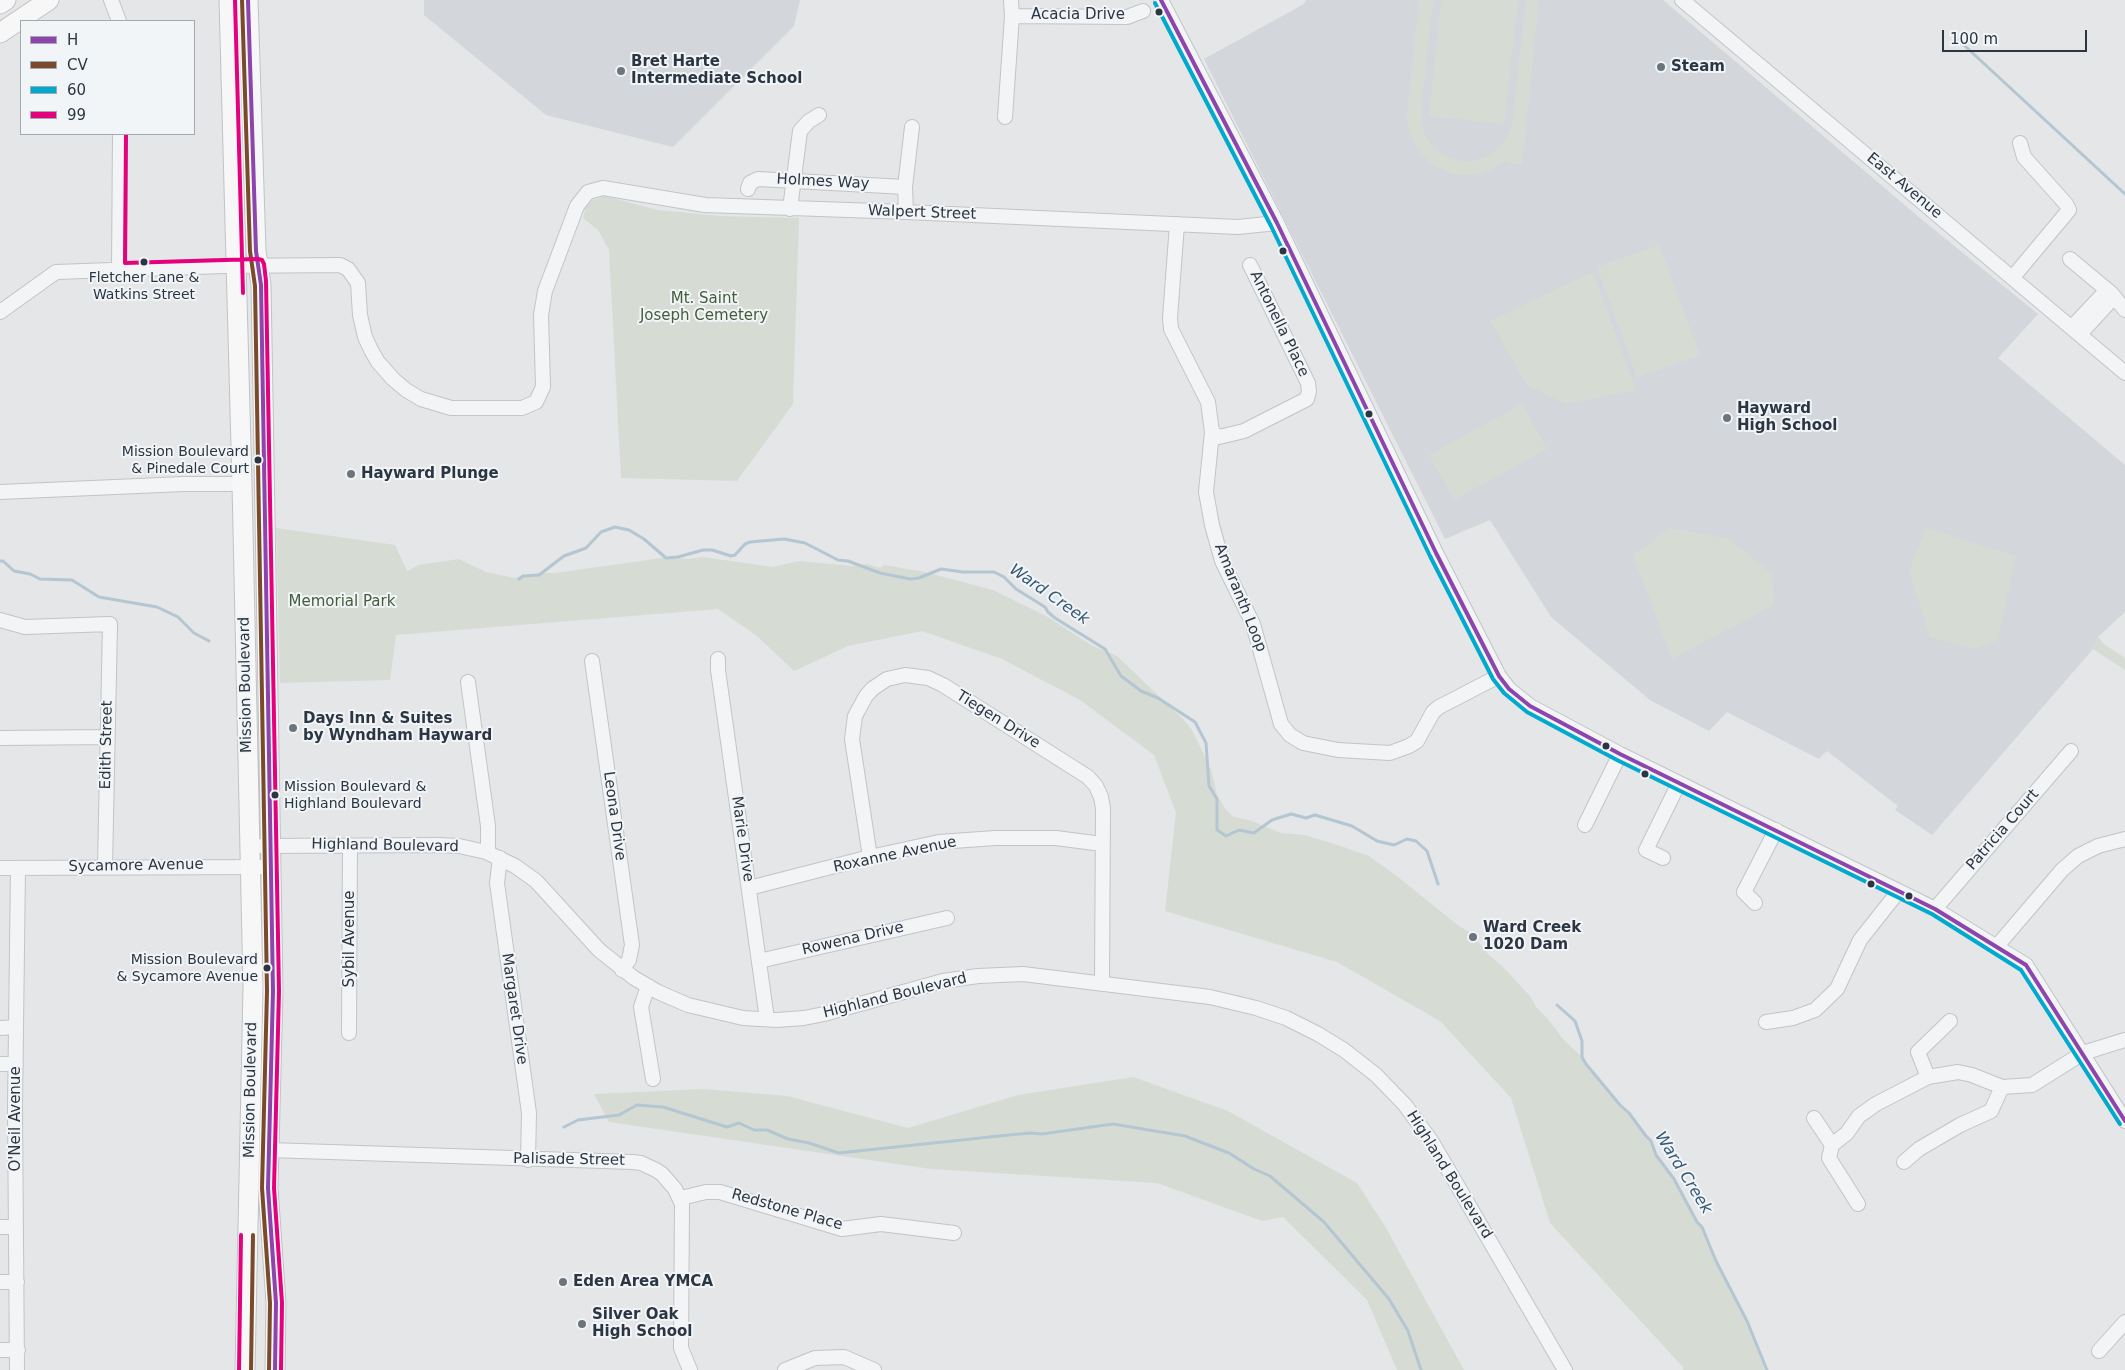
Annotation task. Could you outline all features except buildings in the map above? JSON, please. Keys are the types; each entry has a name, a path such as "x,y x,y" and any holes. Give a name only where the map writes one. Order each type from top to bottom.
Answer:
{"main road":[{"path":"0,4 6,0"},
{"path":"0,33 49,0"},
{"name":"Mission Boulevard","path":"229,0 253,988 245,1370"},
{"name":"Mission Boulevard","path":"248,0 256,241 261,285 273,991 268,1188 276,1303 275,1370"}],"street":[{"path":"111,0 119,20"},
{"path":"1005,117 1012,16 1011,0"},
{"path":"1161,0 1277,224 1436,553 1499,676 1509,690 1530,706 1620,754 1935,909 2026,965 2125,1120"},
{"name":"East Avenue","path":"1682,0 2125,373"},
{"name":"Acacia Drive","path":"1012,16 1127,17 1143,11"},
{"path":"790,209 800,131 809,121 819,115"},
{"path":"906,212 905,187 912,127"},
{"path":"119,269 120,135"},
{"path":"2013,277 2069,210 2066,204 2024,157 2020,143"},
{"name":"Holmes Way","path":"748,189 750,183 758,178 905,187"},
{"name":"Walpert Street","path":"258,265 332,264 348,269 358,283 360,315 364,337 371,350 378,362 393,379 421,399 450,408 522,408 536,402 543,387 541,315 545,290 577,206 588,192 603,188 686,203 790,209 906,212 1238,227 1277,224"},
{"name":"Amaranth Loop","path":"1176,224 1171,289 1171,329 1208,402 1212,432 1206,492 1212,525 1222,561 1253,624 1281,724 1290,735 1302,743 1338,750 1390,753 1417,741 1432,712 1438,707 1499,676"},
{"path":"2070,259 2111,293 2125,310"},
{"path":"0,312 56,272 258,265"},
{"name":"Antonella Place","path":"1212,432 1219,437 1244,431 1306,399 1309,392 1308,382 1250,265"},
{"path":"2076,331 2111,293"},
{"path":"0,492 184,484 242,484"},
{"name":"Edith Street","path":"0,620 25,627 110,624 105,866"},
{"name":"Marie Drive","path":"718,659 767,1019"},
{"name":"Leona Drive","path":"592,660 632,945 629,960 622,970"},
{"name":"Tiegen Drive","path":"870,857 852,740 853,722 861,703 872,689 887,679 904,675 928,678 943,685 1092,781 1099,791 1102,802 1102,983"},
{"name":"Margaret Drive","path":"468,682 488,826 494,855 528,1113 528,1160"},
{"path":"0,738 107,737"},
{"name":"Patricia Court","path":"1935,909 2071,751"},
{"path":"1585,825 1620,754"},
{"path":"1663,858 1646,850 1679,783"},
{"path":"1755,904 1744,892 1776,830"},
{"name":"Roxanne Avenue","path":"750,888 870,857 939,842 995,838 1056,838 1102,844"},
{"path":"1997,946 2062,870 2078,856 2098,846 2125,839"},
{"name":"Sybil Avenue","path":"349,1032 350,844"},
{"name":"Highland Boulevard","path":"249,845 449,845 494,855 536,881 599,950 622,970 667,997 702,1010 743,1018 795,1019 824,1014 906,990 978,976 1023,974 1220,999 1267,1011 1318,1034 1364,1064 1400,1098 1432,1142 1565,1370"},
{"name":"Sycamore Avenue","path":"0,868 105,866 271,867"},
{"name":"O'Neil Avenue","path":"17,1370 16,1028 18,868"},
{"path":"1766,1022 1793,1018 1815,1010 1838,988 1860,940 1898,892"},
{"name":"Rowena Drive","path":"759,961 947,918"},
{"path":"648,986 642,1007 653,1079"},
{"path":"1928,1077 1918,1052 1950,1021"},
{"path":"0,1028 16,1028"},
{"path":"1858,1204 1829,1158 1832,1145 1847,1133 1859,1116 1870,1108 1928,1077 1958,1072 1972,1075 2002,1087 2032,1085 2083,1053 2125,1040"},
{"path":"0,1064 16,1064"},
{"path":"1904,1162 1920,1149 1960,1125 1991,1111 2002,1087"},
{"path":"1814,1118 1832,1145"},
{"name":"Palisade Street","path":"269,1150 641,1163 662,1174 680,1198"},
{"name":"Redstone Place","path":"680,1198 706,1192 720,1192 842,1229 881,1224 954,1233"},
{"path":"680,1198 683,1218 681,1348 690,1370"},
{"path":"0,1227 16,1227"},
{"path":"0,1282 16,1282"},
{"path":"2099,1351 2125,1322"},
{"path":"0,1350 18,1350"},
{"path":"785,1370 815,1358 844,1357 874,1370"}],"shaded area":[{"name":"Bret Harte Intermediate School","path":"424,0 800,0 794,26 673,147 546,115 424,15"},
{"name":"Hayward High School","path":"1306,0 1663,0 1920,218 2038,314 1998,358 2125,465 2125,612 2098,637 2093,649 1932,835 1895,810 1898,806 1827,751 1819,759 1727,712 1709,731 1650,700 1551,617 1490,520 1445,539 1204,59 1304,4"}],"green space":[{"path":"1419,0 1433,0 1421,111 1424,132 1432,145 1441,153 1450,158 1465,162 1478,160 1490,155 1499,148 1508,135 1512,124 1526,0 1539,0 1522,165 1508,163 1508,160 1484,173 1456,175 1433,165 1416,148 1409,131 1407,113"},
{"path":"1441,0 1518,0 1504,124 1429,116"},
{"name":"Mt. Saint Joseph Cemetery","path":"605,196 658,210 720,216 799,218 793,404 737,481 621,478 609,250 598,230 583,218 586,207 593,200"},
{"path":"1659,245 1700,355 1637,377 1597,267"},
{"path":"1593,272 1636,390 1566,404 1527,385 1490,321"},
{"path":"1522,404 1547,449 1454,500 1429,455"},
{"name":"Memorial Park","path":"276,528 395,545 407,571 419,565 459,559 486,572 514,578 538,573 555,573 669,557 689,559 703,557 773,567 799,561 852,566 867,564 880,568 884,565 925,572 993,590 1046,616 1091,645 1117,656 1192,730 1211,769 1217,795 1226,810 1234,817 1249,820 1281,833 1304,835 1369,856 1459,926 1471,933 1487,953 1530,996 1536,1007 1563,1039 1582,1057 1598,1080 1629,1113 1645,1136 1651,1141 1656,1155 1674,1179 1697,1222 1702,1227 1716,1261 1747,1321 1767,1370 1683,1370 1683,1367 1550,1223 1511,1098 1440,1021 1337,962 1165,911 1176,813 1154,755 1080,700 1002,659 922,631 848,646 794,671 757,636 718,609 396,635 390,680 280,683"},
{"path":"1670,528 1729,539 1772,574 1774,605 1672,659 1633,555"},
{"path":"1926,528 2016,556 1998,640 1973,649 1930,637 1909,571"},
{"path":"2098,637 2104,644 2125,658 2125,670 2093,649"},
{"path":"1133,1077 1228,1111 1357,1183 1386,1228 1464,1370 1397,1370 1367,1300 1283,1217 1262,1221 1157,1183 931,1169 609,1122 594,1094 704,1089 787,1096 908,1128 1018,1095"}],"waterway":[{"path":"1952,34 2125,194"},
{"name":"Ward Creek","path":"519,579 523,576 539,575 564,556 586,548 601,532 615,527 629,530 644,539 666,558 678,557 703,550 712,550 731,556 735,555 745,544 750,542 784,539 805,543 838,560 848,561 880,573 910,579 919,578 941,569 963,572 994,572 1004,577 1016,589 1045,607 1055,618 1105,649 1121,676 1141,691 1158,698 1195,722 1206,743 1209,786 1217,799 1217,830 1226,836 1239,830 1254,833 1272,820 1291,814 1306,818 1315,815 1352,826 1377,841 1394,845 1407,839 1416,841 1427,851 1438,884"},
{"name":"Ward Creek","path":"0,561 3,561 14,571 30,574 40,579 72,580 99,597 157,607 178,617 194,633 209,641"},
{"name":"Ward Creek","path":"1557,1005 1575,1021 1582,1041 1582,1057 1586,1064 1651,1141 1656,1155 1674,1179 1697,1222 1702,1227 1716,1261 1747,1321 1767,1370"},
{"path":"564,1127 578,1120 619,1115 637,1105 663,1107 727,1127 739,1123 754,1130 767,1130 788,1139 809,1143 839,1153 1030,1133 1042,1134 1113,1124 1185,1136 1229,1153 1254,1169 1270,1176 1324,1222 1389,1299 1408,1331 1421,1370"}],"transit line":[{"name":"99","path":"235,0 243,293"},
{"name":"CV","path":"242,0 250,251 255,286 267,991 262,1188 270,1303 269,1370"},
{"name":"H","path":"248,0 256,251 261,285 273,991 268,1188 276,1303 275,1370"},
{"name":"H","path":"1161,0 1277,223 1436,553 1499,676 1509,689 1530,706 1620,754 1935,909 2026,965 2125,1121"},
{"name":"60","path":"1155,3 1271,226 1430,556 1493,679 1504,693 1527,712 1617,760 1932,914 2021,970 2120,1124"},
{"name":"99","path":"126,135 125,263 258,259 262,260 264,264 266,281 279,991 274,1188 282,1303 281,1370"},
{"name":"99","path":"239,1370 241,1235"},
{"name":"CV","path":"251,1370 253,1235"}],"place":[{"name":"Steam","path":"1661,67"},
{"name":"Bret Harte Intermediate School","path":"621,71"},
{"name":"Fletcher Lane & Watkins Street","path":"144,262"},
{"name":"Hayward High School","path":"1727,418"},
{"name":"Mission Boulevard & Pinedale Court","path":"258,460"},
{"name":"Hayward Plunge","path":"351,474"},
{"name":"Days Inn & Suites by Wyndham Hayward","path":"293,728"},
{"name":"Mission Boulevard & Highland Boulevard","path":"275,795"},
{"name":"Ward Creek 1020 Dam","path":"1473,937"},
{"name":"Mission Boulevard & Sycamore Avenue","path":"267,968"},
{"name":"Eden Area YMCA","path":"563,1282"},
{"name":"Silver Oak High School","path":"582,1324"}]}
